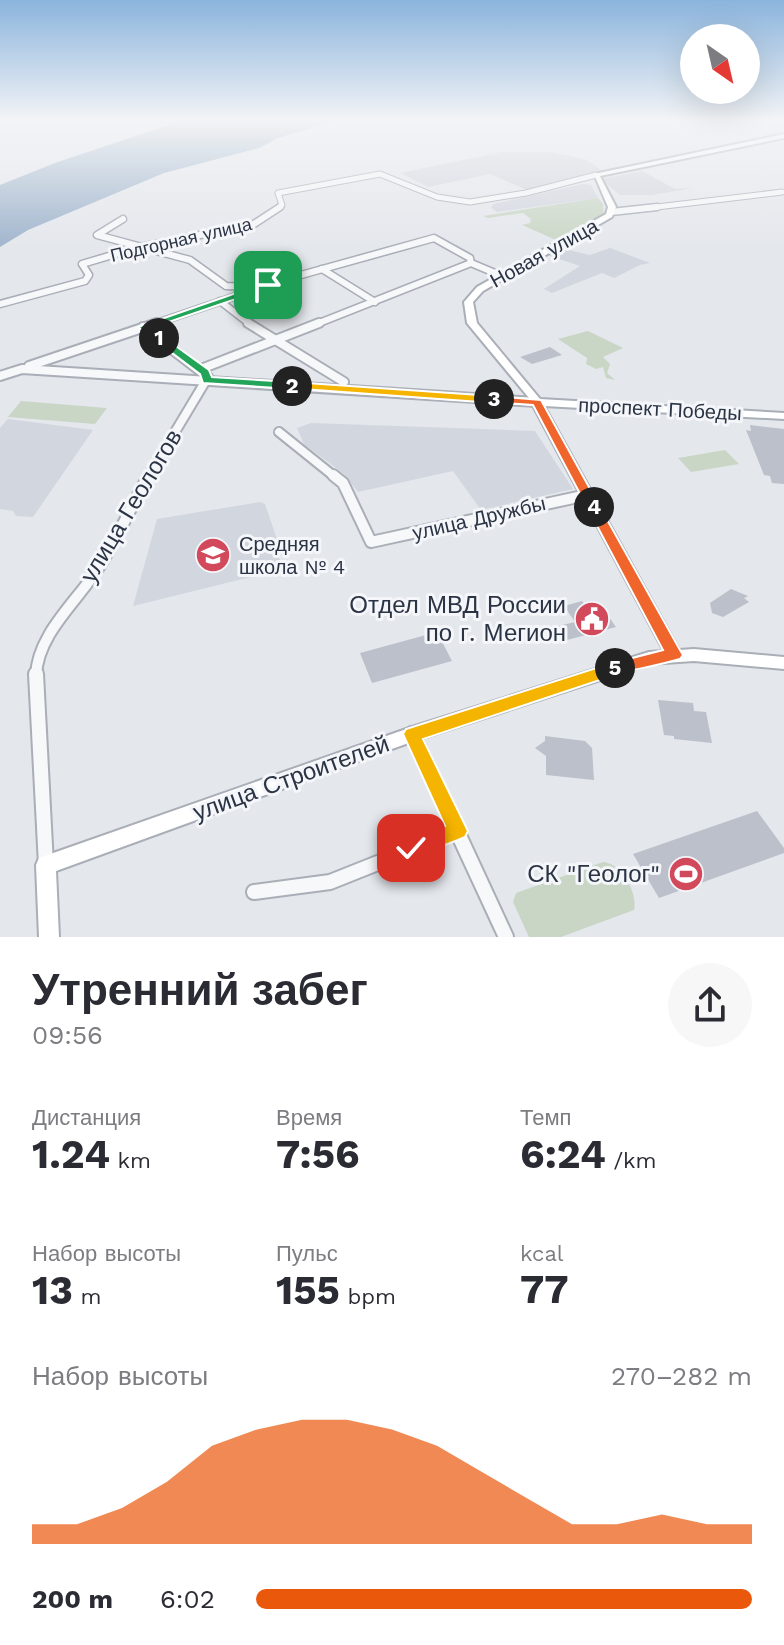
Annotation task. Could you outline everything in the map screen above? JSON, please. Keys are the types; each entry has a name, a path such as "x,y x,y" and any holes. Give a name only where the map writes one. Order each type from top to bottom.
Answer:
{"street":[{"path":"596,175 655,163"},
{"name":"Подгорная улица","path":"0,304 85,281 89,275 82,264 257,222 280,206 277,195 289,188 377,173 403,185 458,202 526,192 596,175"},
{"name":"Новая улица","path":"596,175 610,203 611,212 594,225 472,295 468,302 468,315 537,402 674,655"},
{"path":"611,212 782,192"},
{"path":"123,219 97,235 193,261 226,286 268,285"},
{"path":"22,369 268,285 434,238 470,258 471,263"},
{"path":"143,327 204,374 279,339 471,263 502,276"},
{"path":"322,269 375,302"},
{"path":"186,313 216,298 226,290 226,286"},
{"path":"220,301 245,322 279,339 344,382"},
{"name":"проспект Победы","path":"0,376 9,370 22,369 204,374 537,402 784,416"},
{"name":"улица Геологов","path":"46,865 36,666 55,625 102,563 124,517 204,374"},
{"name":"улица Дружбы","path":"279,432 343,483 371,542 587,495"},
{"name":"улица Строителей","path":"46,865 412,734 638,661 674,655 784,663"},
{"path":"412,734 506,937"},
{"path":"254,892 339,879 458,831"},
{"path":"46,865 49,937"}],"shaded area":[{"path":"450,163 590,163 603,171 527,190 490,174 428,187 400,173"},
{"path":"642,171 675,189 693,188 652,195 620,195 601,179"},
{"path":"583,184 591,185 598,198 497,212 491,208 493,204"},
{"path":"560,248 590,255 610,248 650,263 614,278 602,273 552,293 544,289 580,266 547,255"},
{"path":"8,419 93,430 33,517 16,516 13,511 0,509 0,428"},
{"path":"311,423 535,431 573,489 481,510 453,471 358,492 344,474 304,444 297,428"},
{"name":"Средняя школа № 4","path":"260,502 265,504 280,548 276,549 283,569 133,606 157,519"}],"green space":[{"path":"598,198 603,204 604,216 556,240 522,225 530,223 531,219 523,213 483,216"},
{"path":"588,331 623,348 603,357 610,364 607,373 615,380 606,378 603,367 596,369 586,364 587,358 558,339"},
{"path":"21,401 107,408 95,424 8,417"},
{"path":"725,450 739,464 691,472 678,458"},
{"path":"603,862 616,868 627,880 635,903 634,910 561,937 529,937 513,902 516,893"}],"water":[{"path":"55,163 203,163 164,173 28,230 0,247 0,185"}],"building":[{"path":"550,347 562,355 532,364 520,357"},
{"path":"750,425 784,429 784,484 772,483 770,476 764,475 746,430 751,431"},
{"path":"731,589 748,596 744,598 749,602 723,617 712,613 710,603"},
{"name":"Отдел МВД России по г. Мегион","path":"582,601 593,617 606,613 616,627 567,640 558,626 575,622 564,606"},
{"path":"437,632 452,661 372,683 360,653"},
{"path":"658,700 693,703 694,711 706,712 712,743 664,735"},
{"path":"545,736 585,741 592,748 594,780 546,775 546,756 535,748 545,741"},
{"name":"СК \"Геолог\"","path":"757,811 784,848 784,853 659,898 633,854"}],"place":[{"name":"Средняя школа № 4","path":"213,555"},
{"name":"Отдел МВД России по г. Мегион","path":"592,619"},
{"name":"СК \"Геолог\"","path":"686,874"}],"route":[{"path":"268,285 143,327 201,369 208,375 207,380 537,402 674,655 638,661 412,734 458,831 411,848"}]}
